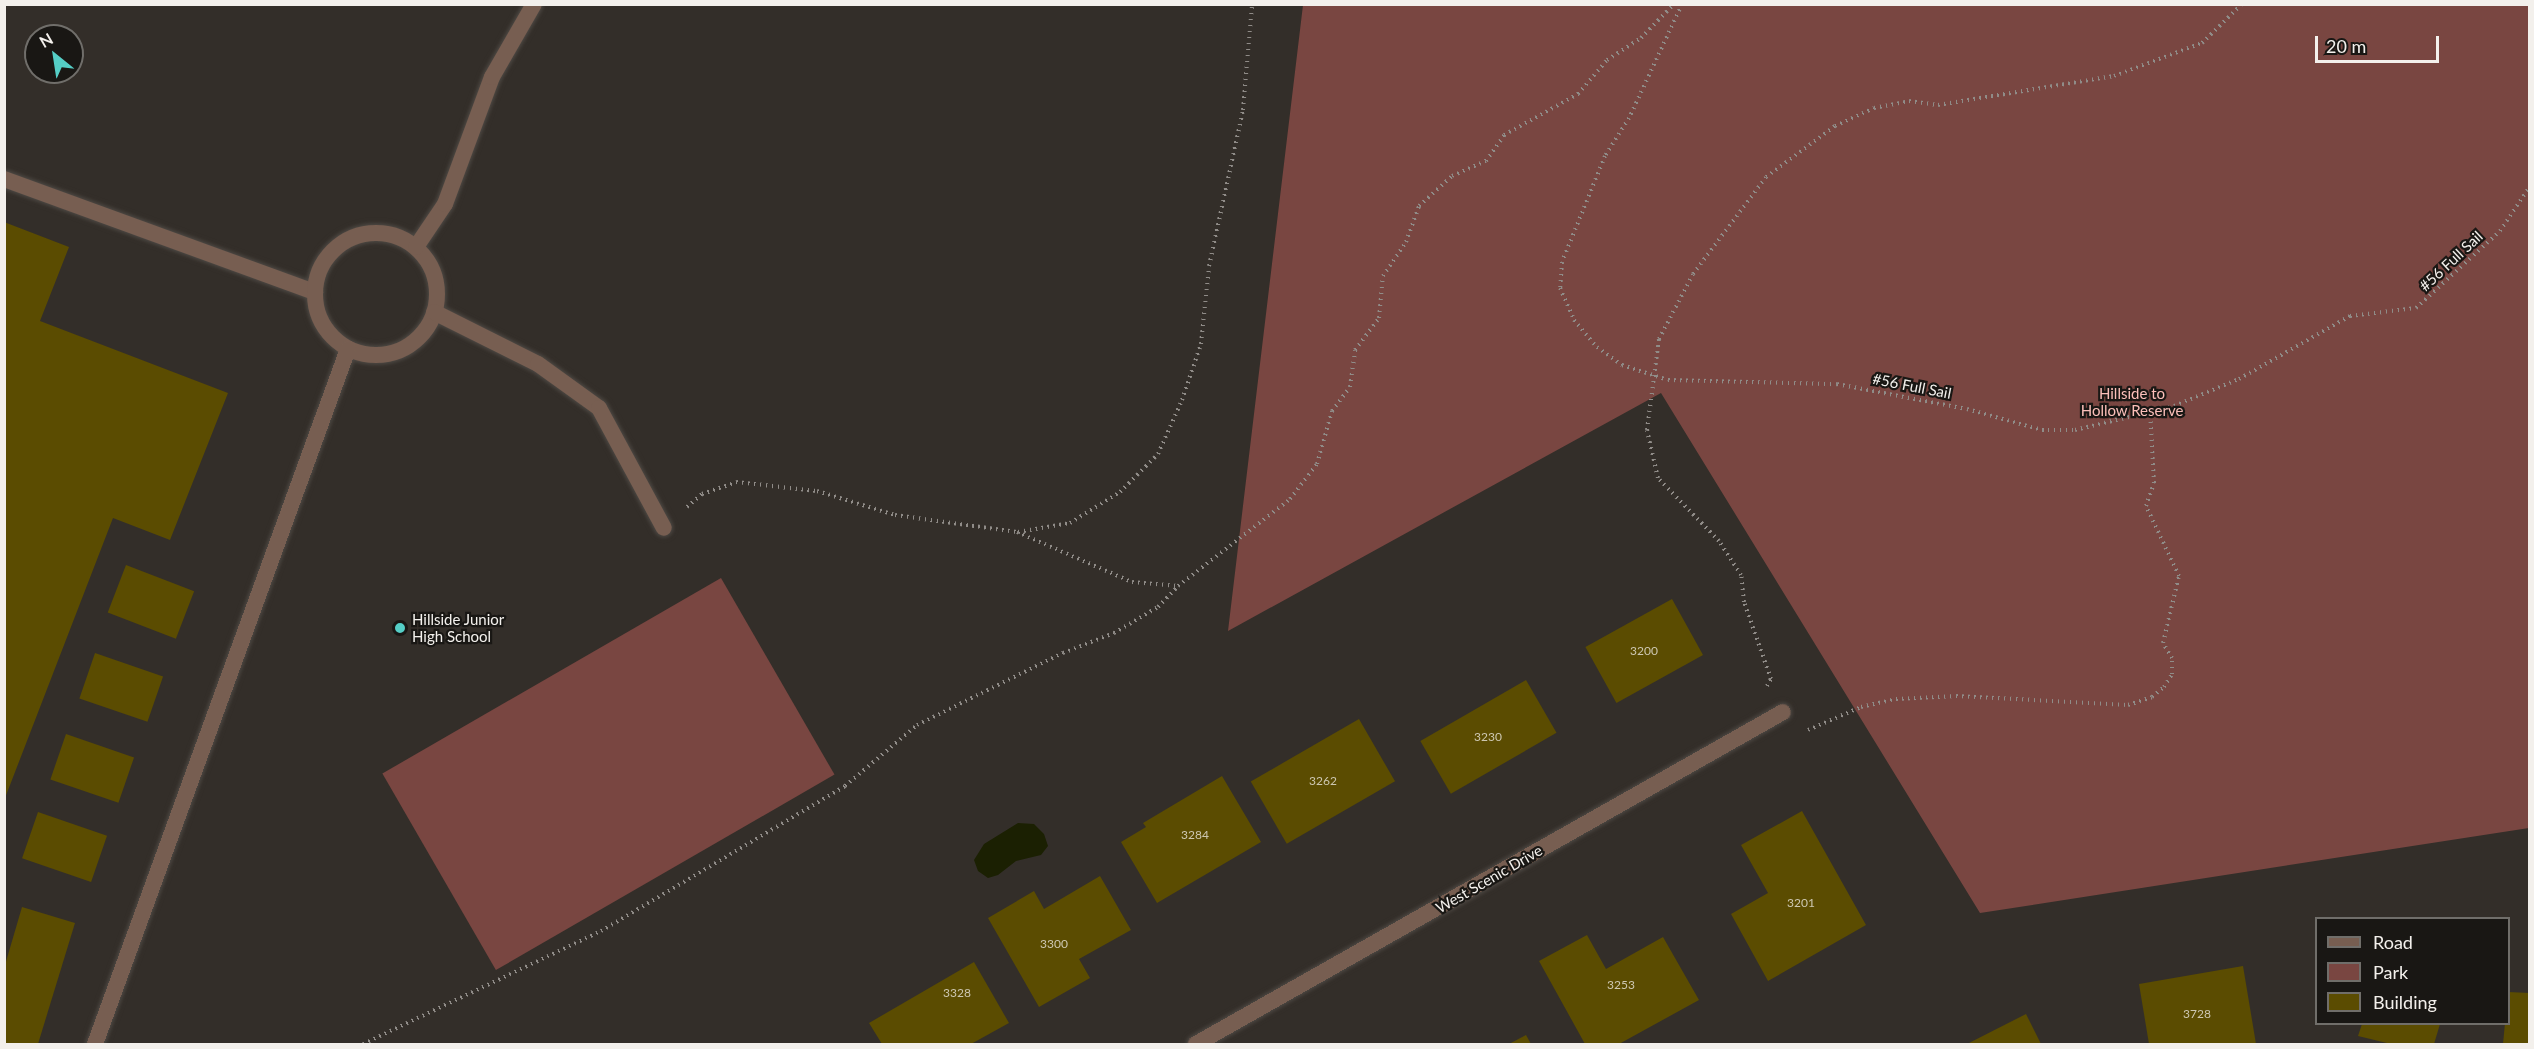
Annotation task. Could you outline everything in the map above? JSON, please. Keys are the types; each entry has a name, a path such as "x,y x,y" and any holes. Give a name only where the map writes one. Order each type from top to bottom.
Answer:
{"street":[{"path":"416,247 445,204 492,77 534,4"},
{"path":"4,178 315,292"},
{"path":"394,235 416,247 435,276 434,312 423,334 407,347 368,355 348,349 332,338 320,320 315,292 323,261 354,236 394,235"},
{"path":"434,312 538,364 599,408 664,528"},
{"path":"95,1044 348,349"},
{"name":"West Scenic Drive","path":"1196,1044 1777,715"}],"path":[{"path":"1017,532 1070,523 1120,492 1158,454 1182,400 1201,344 1209,266 1243,111 1252,4"},
{"path":"363,1044 611,926 845,786 917,725 1063,653 1114,633 1158,607 1178,586 1290,499 1317,464 1332,411 1350,387 1355,350 1379,318 1383,276 1406,242 1419,206 1452,176 1486,161 1504,135 1578,94 1606,60 1641,38 1674,4"},
{"name":"#56 Full Sail","path":"1682,4 1629,118 1605,156 1561,271 1560,288 1574,320 1597,347 1622,364 1654,375 1739,385 1837,384 1967,408 2042,430 2075,430 2150,411 2240,379 2350,316 2416,308 2500,231 2529,186"},
{"path":"1762,694 1771,680 1744,602 1741,574 1719,542 1658,478 1647,430 1659,339 1671,313 1739,210 1766,177 1835,126 1874,108 1909,101 1938,105 2114,76 2202,43 2242,4"},
{"path":"1777,715 1789,737 1861,707 1896,699 1956,696 2090,705 2128,705 2152,697 2172,674 2172,658 2163,643 2178,576 2146,506 2154,483 2150,411"},
{"path":"664,528 702,494 736,482 817,491 895,515 1017,532 1131,582 1178,586"}],"green space":[{"name":"Hillside to Hollow Reserve","path":"1303,5 2529,5 2529,828 1980,913 1661,393 1228,631"},
{"path":"721,578 835,775 496,970 382,774"}],"shaded area":[{"path":"1018,823 1034,824 1044,834 1048,846 1041,855 1016,861 998,875 988,878 978,871 974,860 984,844"}],"building":[{"path":"4,222 69,247 40,321 228,393 170,540 113,518 5,798"},
{"path":"126,565 194,591 176,639 108,613"},
{"path":"1672,599 1703,655 1616,703 1585,647"},
{"path":"95,653 163,676 147,722 79,698"},
{"path":"1526,680 1556,733 1451,794 1420,741"},
{"path":"1359,719 1395,781 1287,844 1251,782"},
{"path":"66,734 134,757 118,803 50,779"},
{"path":"1222,776 1261,842 1157,903 1121,842 1146,827 1143,823"},
{"path":"1802,811 1866,925 1768,981 1731,914 1768,893 1741,845"},
{"path":"38,812 107,836 91,882 22,858"},
{"path":"1100,876 1131,930 1079,959 1090,978 1039,1007 988,918 1034,891 1044,909"},
{"path":"22,907 75,923 38,1044 5,1044 5,965"},
{"path":"1587,935 1606,969 1663,937 1699,1000 1619,1044 1585,1044 1539,961"},
{"path":"974,962 1009,1023 971,1044 882,1044 869,1023"},
{"path":"2243,966 2256,1044 2149,1044 2139,984"},
{"path":"2510,992 2530,993 2530,1044 2503,1044 2505,1025 2510,1025"},
{"path":"2026,1014 2041,1044 1967,1044"},
{"path":"2362,1025 2440,1025 2434,1044 2391,1044 2358,1036"},
{"path":"1526,1035 1531,1044 1509,1044"}],"place":[{"name":"Hillside Junior High School","path":"400,628"}]}
